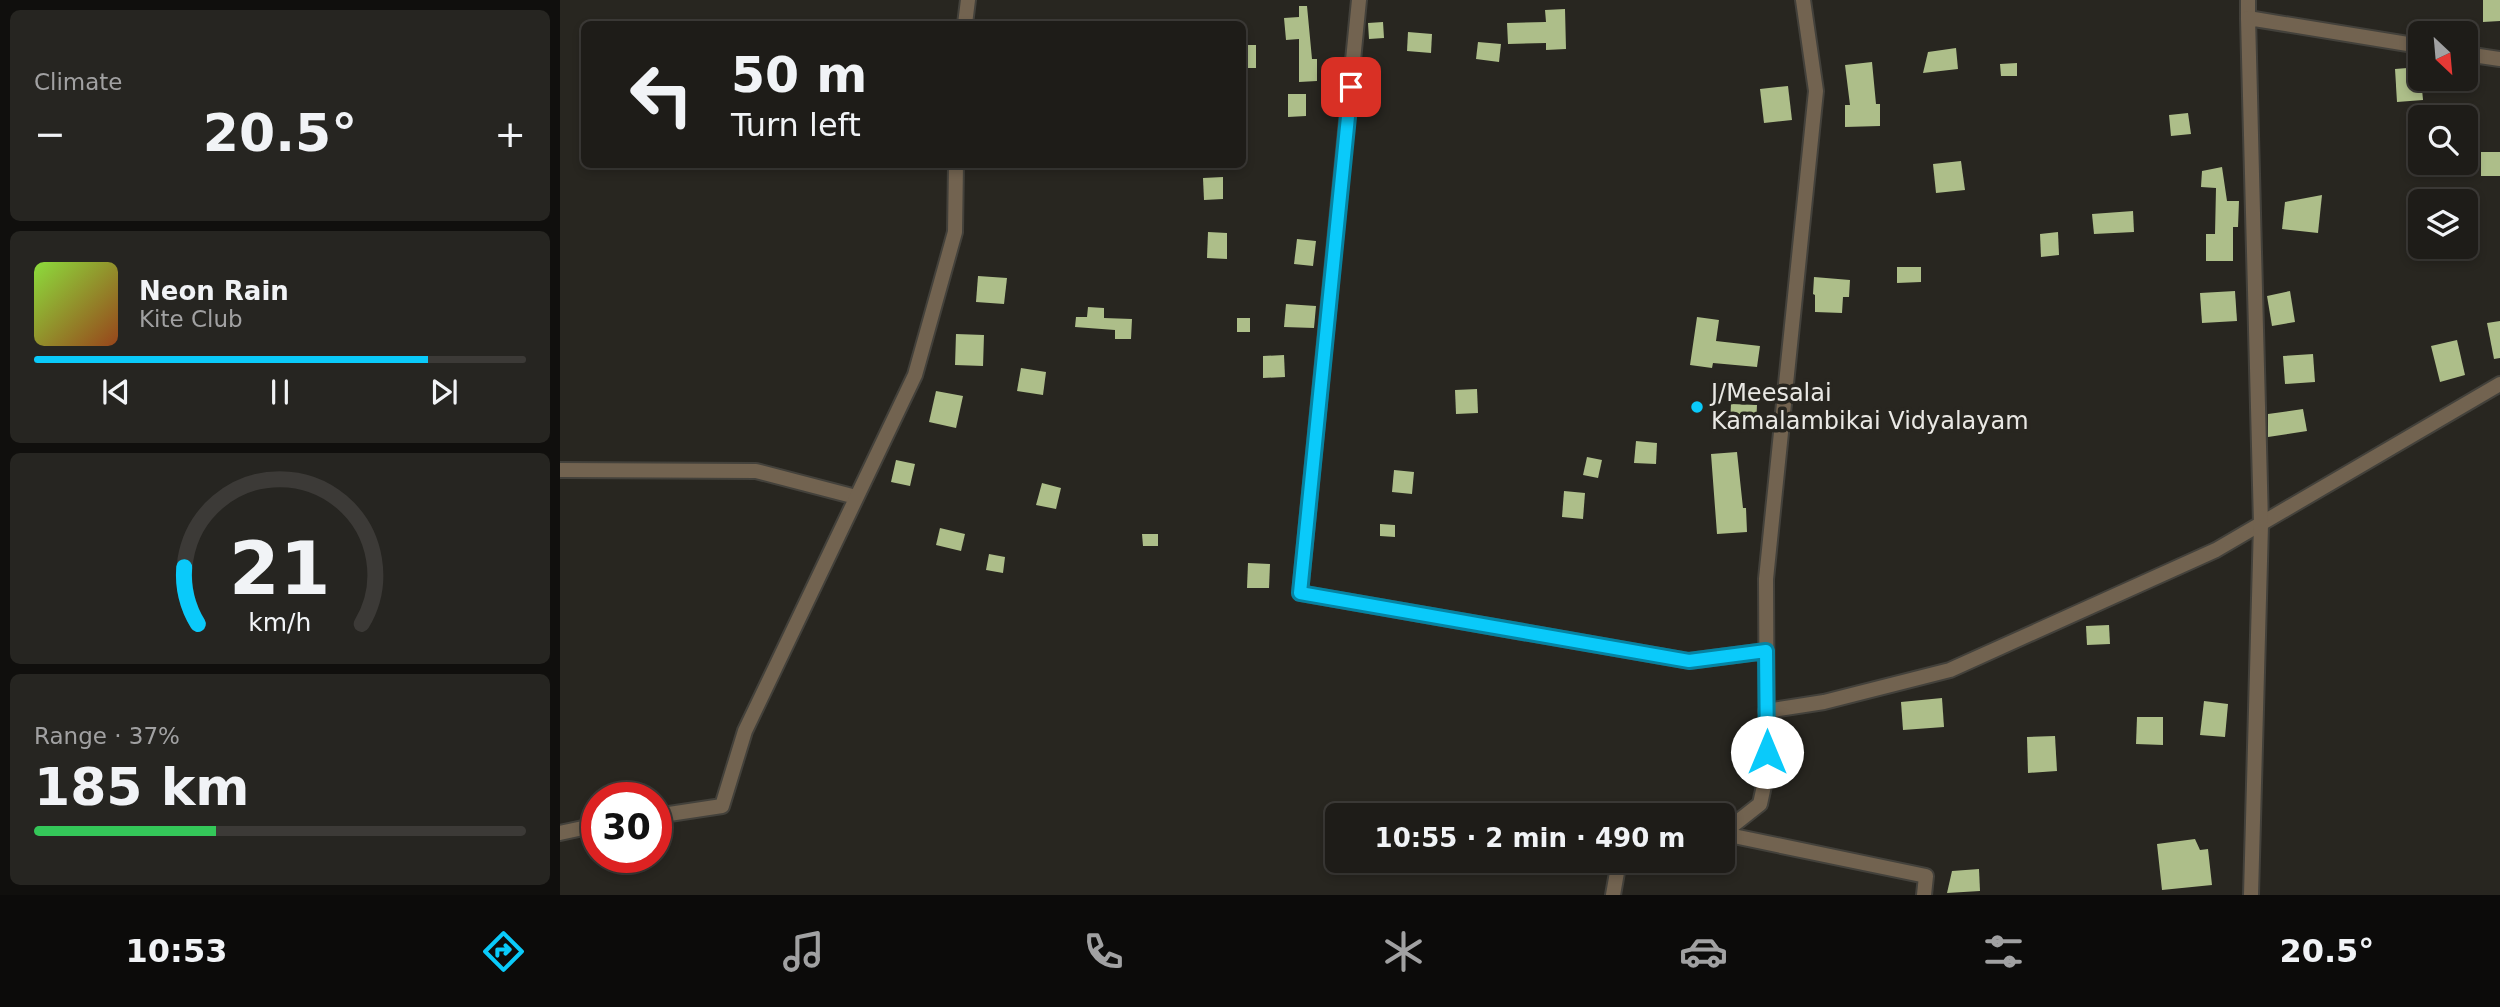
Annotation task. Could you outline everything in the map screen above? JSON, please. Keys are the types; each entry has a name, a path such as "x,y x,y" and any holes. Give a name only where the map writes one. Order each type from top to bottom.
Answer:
{"street":[{"path":"965,21 968,0"},
{"path":"1359,0 1300,593 1689,661 1766,651"},
{"path":"1735,824 1760,804 1767,772 1766,579 1816,92 1803,0"},
{"path":"2248,0 2261,524 2250,895"},
{"path":"2248,18 2408,44"},
{"path":"2478,56 2500,59"},
{"path":"672,814 723,806 745,731 915,374 955,232 956,168"},
{"path":"1766,711 1824,702 1950,670 2216,550 2500,384"},
{"path":"560,470 756,471 856,498"},
{"path":"560,833 581,828"},
{"path":"1735,836 1926,876 1924,895"},
{"path":"1613,895 1617,873"}],"building":[{"path":"2483,0 2500,0 2500,21 2483,22"},
{"path":"1299,6 1307,6 1312,59 1317,59 1317,81 1299,82 1299,39 1286,40 1284,18 1299,17"},
{"path":"1565,9 1566,49 1546,50 1546,43 1508,44 1507,23 1546,22 1545,10"},
{"path":"1383,22 1384,38 1369,39 1368,23"},
{"path":"1408,32 1432,34 1431,53 1407,51"},
{"path":"1478,42 1501,44 1499,62 1476,59"},
{"path":"1246,45 1256,45 1256,68 1246,68"},
{"path":"1956,48 1958,69 1923,73 1928,52"},
{"path":"1872,62 1876,104 1880,104 1880,126 1845,127 1845,105 1850,105 1845,65"},
{"path":"2017,63 2017,76 2001,76 2000,64"},
{"path":"2408,68 2408,91 2422,91 2423,100 2397,102 2395,69"},
{"path":"1788,86 1792,120 1764,123 1760,89"},
{"path":"1288,94 1306,94 1306,116 1288,117"},
{"path":"2188,113 2191,134 2171,136 2169,115"},
{"path":"2481,152 2500,152 2500,176 2481,176"},
{"path":"1961,161 1965,190 1936,193 1933,164"},
{"path":"2222,167 2227,201 2239,201 2238,227 2233,227 2233,261 2206,261 2206,234 2215,234 2216,188 2201,187 2202,171"},
{"path":"1223,177 1223,199 1204,200 1203,178"},
{"path":"2322,195 2318,233 2282,229 2285,202"},
{"path":"2133,211 2134,232 2094,234 2092,214"},
{"path":"1208,232 1227,233 1227,259 1207,258"},
{"path":"2058,232 2059,255 2041,257 2040,234"},
{"path":"1297,239 1316,241 1313,266 1294,264"},
{"path":"1897,267 1921,267 1921,282 1897,283"},
{"path":"978,276 1007,278 1004,304 976,302"},
{"path":"1814,277 1850,280 1849,297 1843,297 1842,313 1815,312"},
{"path":"2235,291 2237,321 2202,323 2200,293"},
{"path":"2290,291 2295,322 2272,326 2267,296"},
{"path":"1286,304 1316,306 1314,328 1284,327"},
{"path":"1088,307 1104,308 1104,318 1132,319 1131,339 1115,339 1115,330 1075,327 1076,317 1087,317"},
{"path":"1697,317 1719,320 1716,341 1760,346 1757,367 1713,363 1712,368 1690,365"},
{"path":"1237,318 1250,318 1250,332 1237,332"},
{"path":"2500,321 2500,358 2494,359 2487,323"},
{"path":"956,334 984,335 983,366 955,365"},
{"path":"2457,340 2465,375 2440,382 2431,346"},
{"path":"2313,354 2315,382 2285,384 2283,356"},
{"path":"1284,355 1285,377 1263,378 1263,356"},
{"path":"1021,368 1046,372 1043,395 1017,391"},
{"path":"1477,389 1478,413 1456,414 1455,390"},
{"path":"936,391 963,396 956,428 929,422"},
{"path":"1731,404 1757,405 1756,426 1730,425"},
{"path":"2303,409 2307,431 2268,437 2268,414"},
{"path":"1636,441 1657,443 1656,464 1634,463"},
{"path":"1737,452 1747,532 1717,534 1711,454"},
{"path":"1587,457 1602,460 1598,478 1583,475"},
{"path":"896,460 915,464 910,486 891,482"},
{"path":"1394,470 1414,472 1412,494 1392,492"},
{"path":"1042,483 1061,488 1056,509 1036,505"},
{"path":"1564,491 1585,493 1583,519 1562,517"},
{"path":"1380,524 1395,525 1395,537 1380,536"},
{"path":"940,528 965,534 961,551 936,545"},
{"path":"1142,534 1158,534 1158,546 1143,546"},
{"path":"989,554 1005,557 1003,573 986,570"},
{"path":"1248,563 1270,564 1269,588 1247,588"},
{"path":"2109,625 2110,644 2087,645 2086,626"},
{"path":"1942,698 1944,727 1903,730 1901,702"},
{"path":"2204,701 2228,704 2225,737 2200,735"},
{"path":"2137,717 2163,717 2163,745 2136,744"},
{"path":"2055,736 2057,771 2028,773 2027,737"},
{"path":"2195,839 2200,850 2208,849 2212,885 2162,890 2157,844"},
{"path":"1979,869 1980,891 1947,893 1952,871"}],"place":[{"name":"J/Meesalai Kamalambikai Vidyalayam","path":"1697,407"}],"route":[{"path":"1351,87 1300,593 1689,661 1766,651 1767,752"}]}
